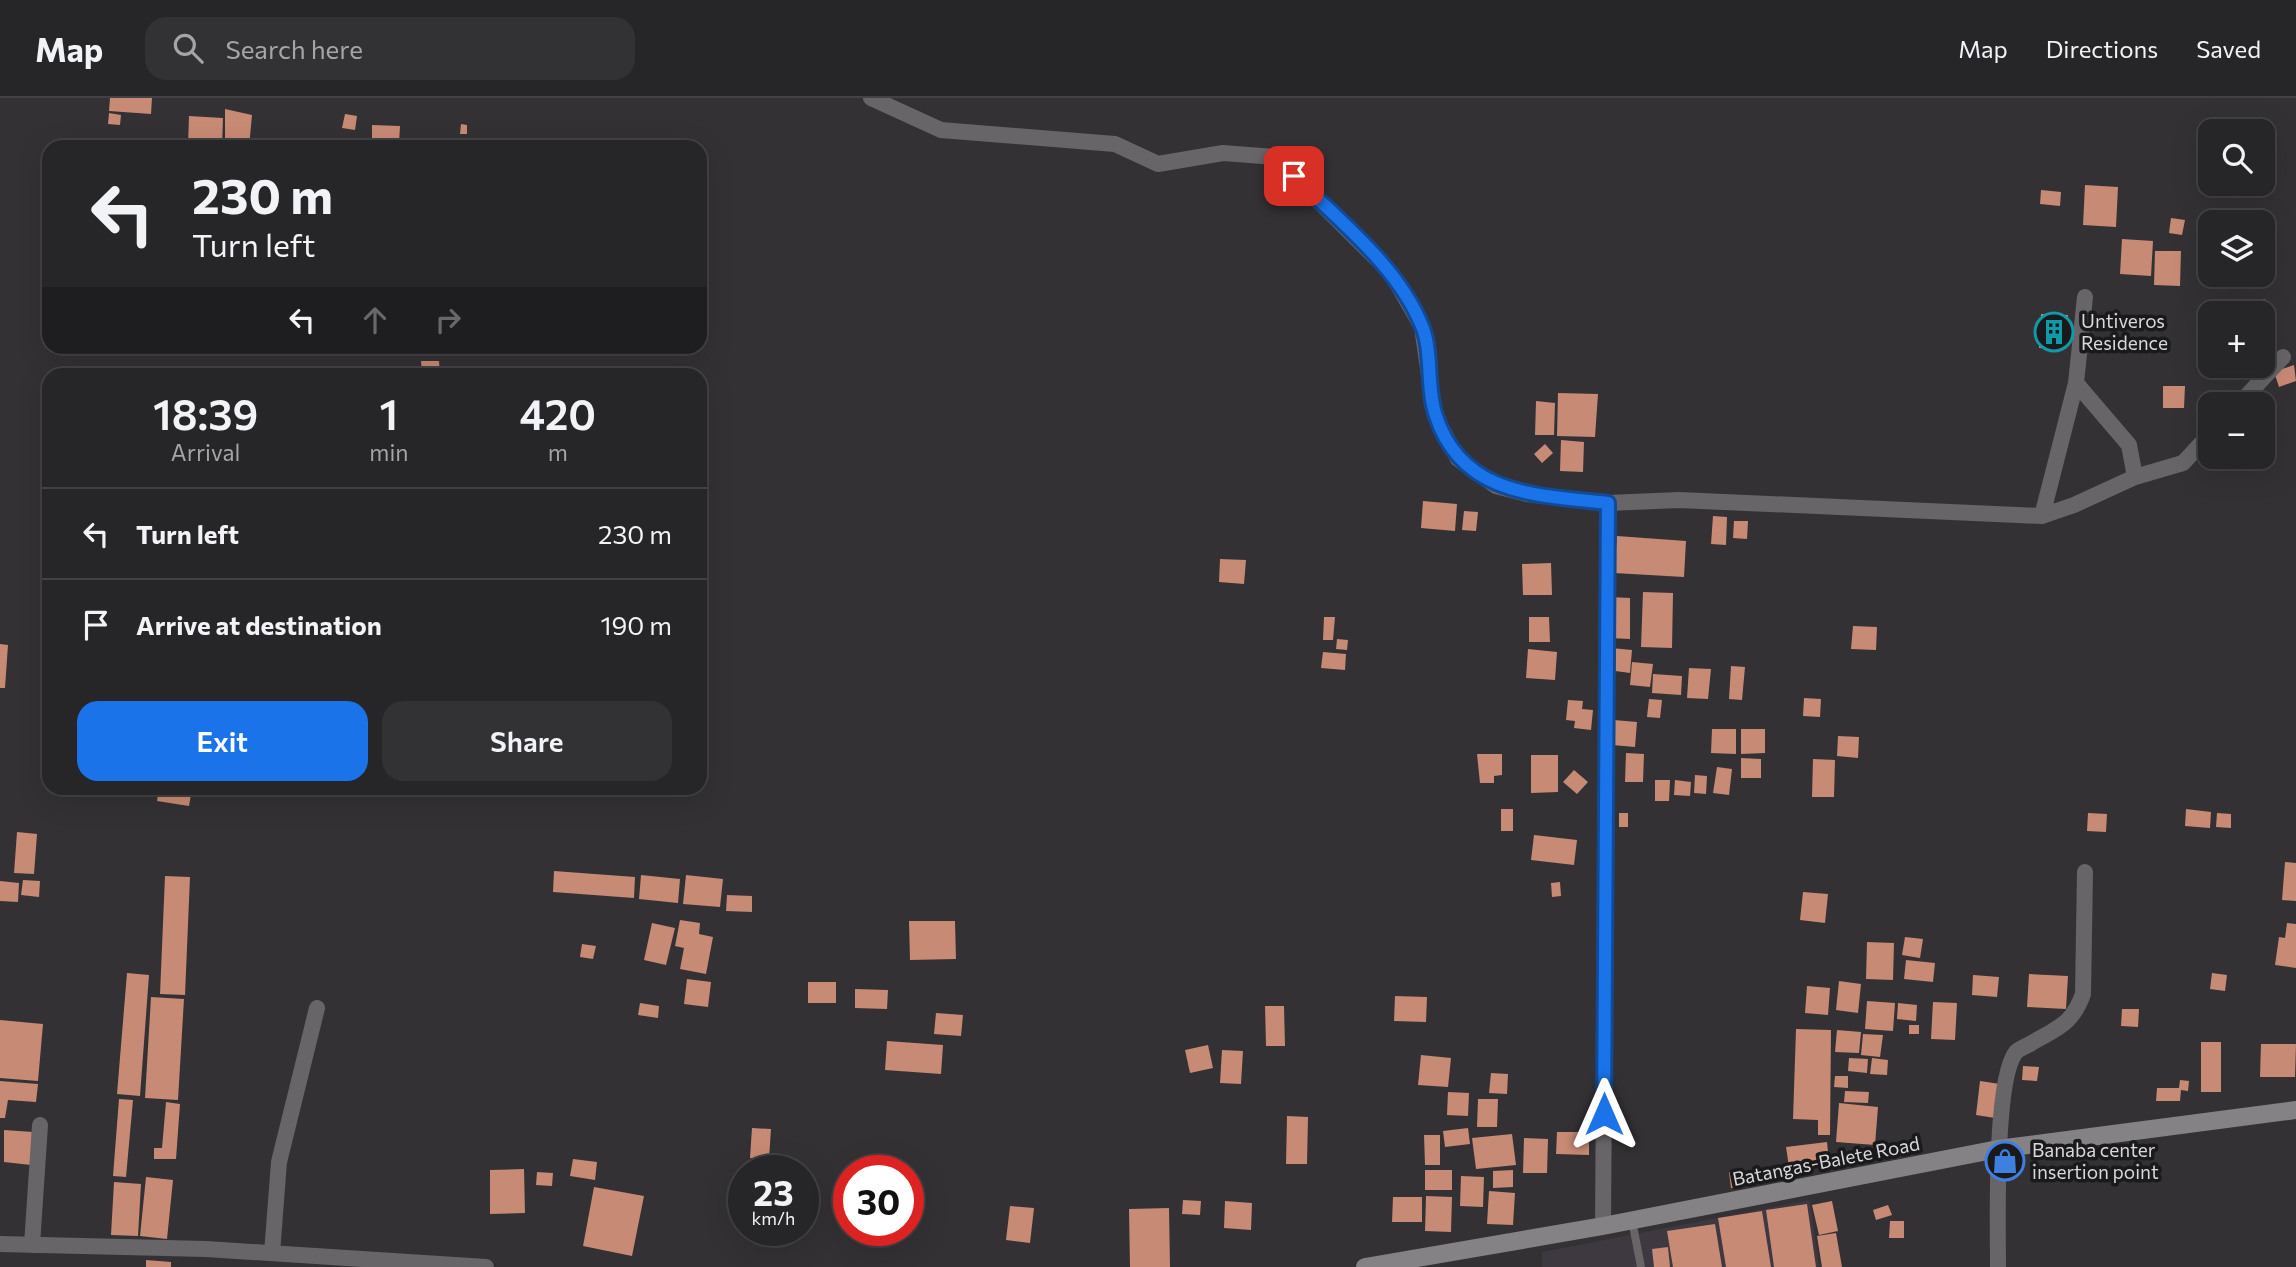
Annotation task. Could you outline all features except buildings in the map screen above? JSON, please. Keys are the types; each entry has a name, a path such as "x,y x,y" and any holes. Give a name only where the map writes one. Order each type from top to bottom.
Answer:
{"main road":[{"name":"Batangas-Balete Road","path":"1365,1267 1603,1226 1998,1149 2296,1110"}],"street":[{"path":"871,98 941,130 1115,144 1158,164 1223,153 1275,157 1391,273 1422,327 1435,415 1458,459 1496,486 1527,494 1608,503 1679,500 2042,516 2074,505 2135,477 2183,463 2198,447"},
{"path":"2042,516 2076,383 2085,297"},
{"path":"2250,392 2283,357"},
{"path":"2076,383 2129,445 2135,477"},
{"path":"1603,1226 1608,503"},
{"path":"1998,1267 1998,1149 2009,1072 2016,1051 2071,1020 2082,994 2085,872"},
{"path":"272,1253 279,1162 317,1008"},
{"path":"32,1245 40,1125"},
{"path":"0,1244 272,1253 486,1267"}],"lane":[{"path":"1632,1220 1641,1267"}],"shaded area":[{"path":"1810,1200 1819,1267 1542,1267 1542,1252"}],"place":[{"name":"Untiveros Residence","path":"2054,332"},
{"name":"Banaba center insertion point","path":"2005,1161"}],"route":[{"path":"1294,176 1391,273 1422,327 1435,415 1458,459 1496,486 1527,494 1608,503 1604,1114"}]}
